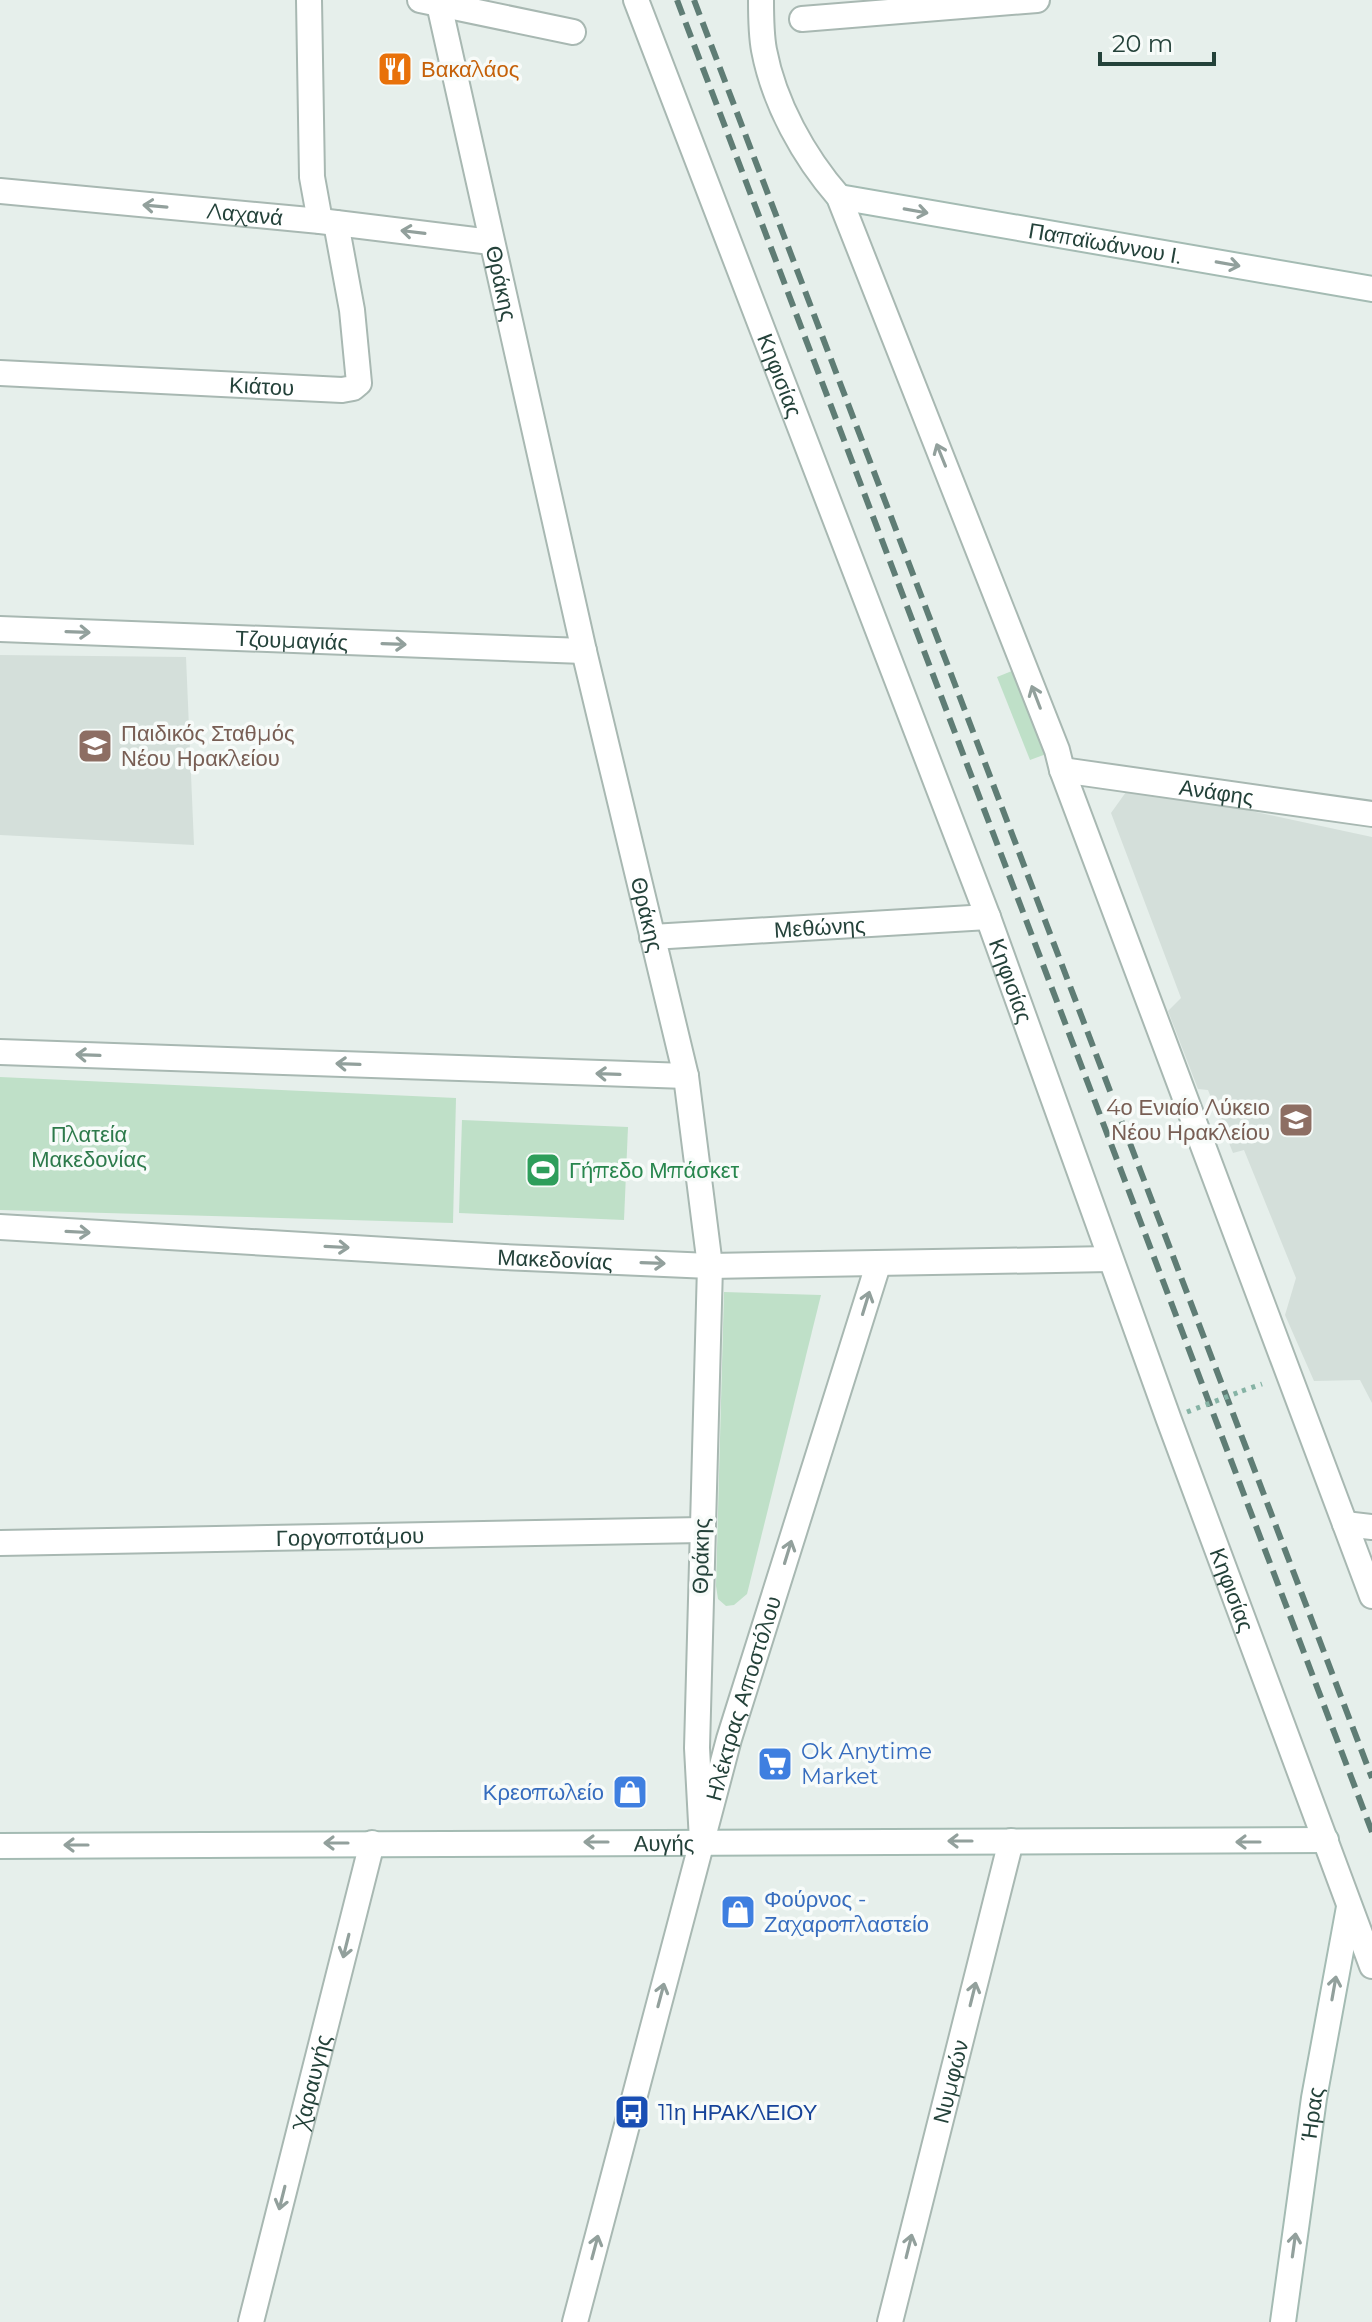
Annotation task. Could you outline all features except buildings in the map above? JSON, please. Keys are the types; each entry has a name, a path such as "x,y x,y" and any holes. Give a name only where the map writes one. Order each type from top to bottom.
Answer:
{"street":[{"name":"Κιάτου","path":"0,373 342,390 359,383 352,310 312,177 309,0"},
{"name":"Κηφισίας","path":"636,0 988,917 1110,1259 1372,1966"},
{"path":"761,0 764,50 777,89 797,140 815,169 839,197 1051,736 1372,1596"},
{"path":"802,19 1037,0"},
{"path":"430,2 573,32"},
{"name":"Θράκης","path":"430,2 491,242 584,651 686,1076 710,1266 697,1748 702,1841"},
{"name":"Λαχανά","path":"0,191 328,222 491,242"},
{"name":"Παπαϊωάννου Ι.","path":"839,197 1372,289"},
{"name":"Τζουμαγιάς","path":"0,629 584,651"},
{"name":"Ανάφης","path":"1062,770 1372,814"},
{"name":"Μεθώνης","path":"652,937 988,917"},
{"path":"0,1052 686,1076"},
{"name":"Μακεδονίας","path":"0,1227 710,1266 1110,1259"},
{"name":"Ηλέκτρας Αποστόλου","path":"575,2322 729,1739 878,1265"},
{"path":"1345,1524 1372,1527"},
{"name":"Γοργοποτάμου","path":"0,1543 702,1530"},
{"name":"Αυγής","path":"0,1846 1326,1840"},
{"name":"Νυμφών","path":"890,2322 1011,1841"},
{"name":"Χαραυγής","path":"251,2322 372,1843"},
{"name":"Ήρας","path":"1283,2322 1314,2098 1349,1907"}],"path":[{"path":"1187,1412 1242,1391"}],"shaded area":[{"name":"Παιδικός Σταθμός Νέου Ηρακλείου","path":"0,655 186,657 194,845 0,835"},
{"name":"4ο Ενιαίο Λύκειο Νέου Ηρακλείου","path":"1131,785 1372,837 1372,1403 1360,1380 1314,1381 1285,1315 1296,1278 1244,1150 1233,1153 1208,1090 1198,1089 1168,1011 1181,998 1111,813"}],"green space":[{"path":"1024,666 1057,750 1030,760 997,677"},
{"name":"Πλατεία Μακεδονίας","path":"0,1077 456,1098 453,1223 0,1210"},
{"name":"Γήπεδο Μπάσκετ","path":"462,1120 628,1127 624,1220 459,1213"},
{"path":"724,1292 821,1295 747,1594 734,1605 726,1606 718,1599 716,1586"}],"railway":[{"path":"677,0 1372,1832"},
{"path":"694,0 1372,1778"}],"place":[{"name":"Βακαλάος","path":"395,69"},
{"name":"Παιδικός Σταθμός Νέου Ηρακλείου","path":"95,746"},
{"name":"4ο Ενιαίο Λύκειο Νέου Ηρακλείου","path":"1296,1120"},
{"name":"Γήπεδο Μπάσκετ","path":"543,1170"},
{"name":"Ok Anytime Market","path":"775,1764"},
{"name":"Κρεοπωλείο","path":"630,1792"},
{"name":"Φούρνος - Ζαχαροπλαστείο","path":"738,1912"},
{"name":"11η ΗΡΑΚΛΕΙΟΥ","path":"632,2112"}]}
